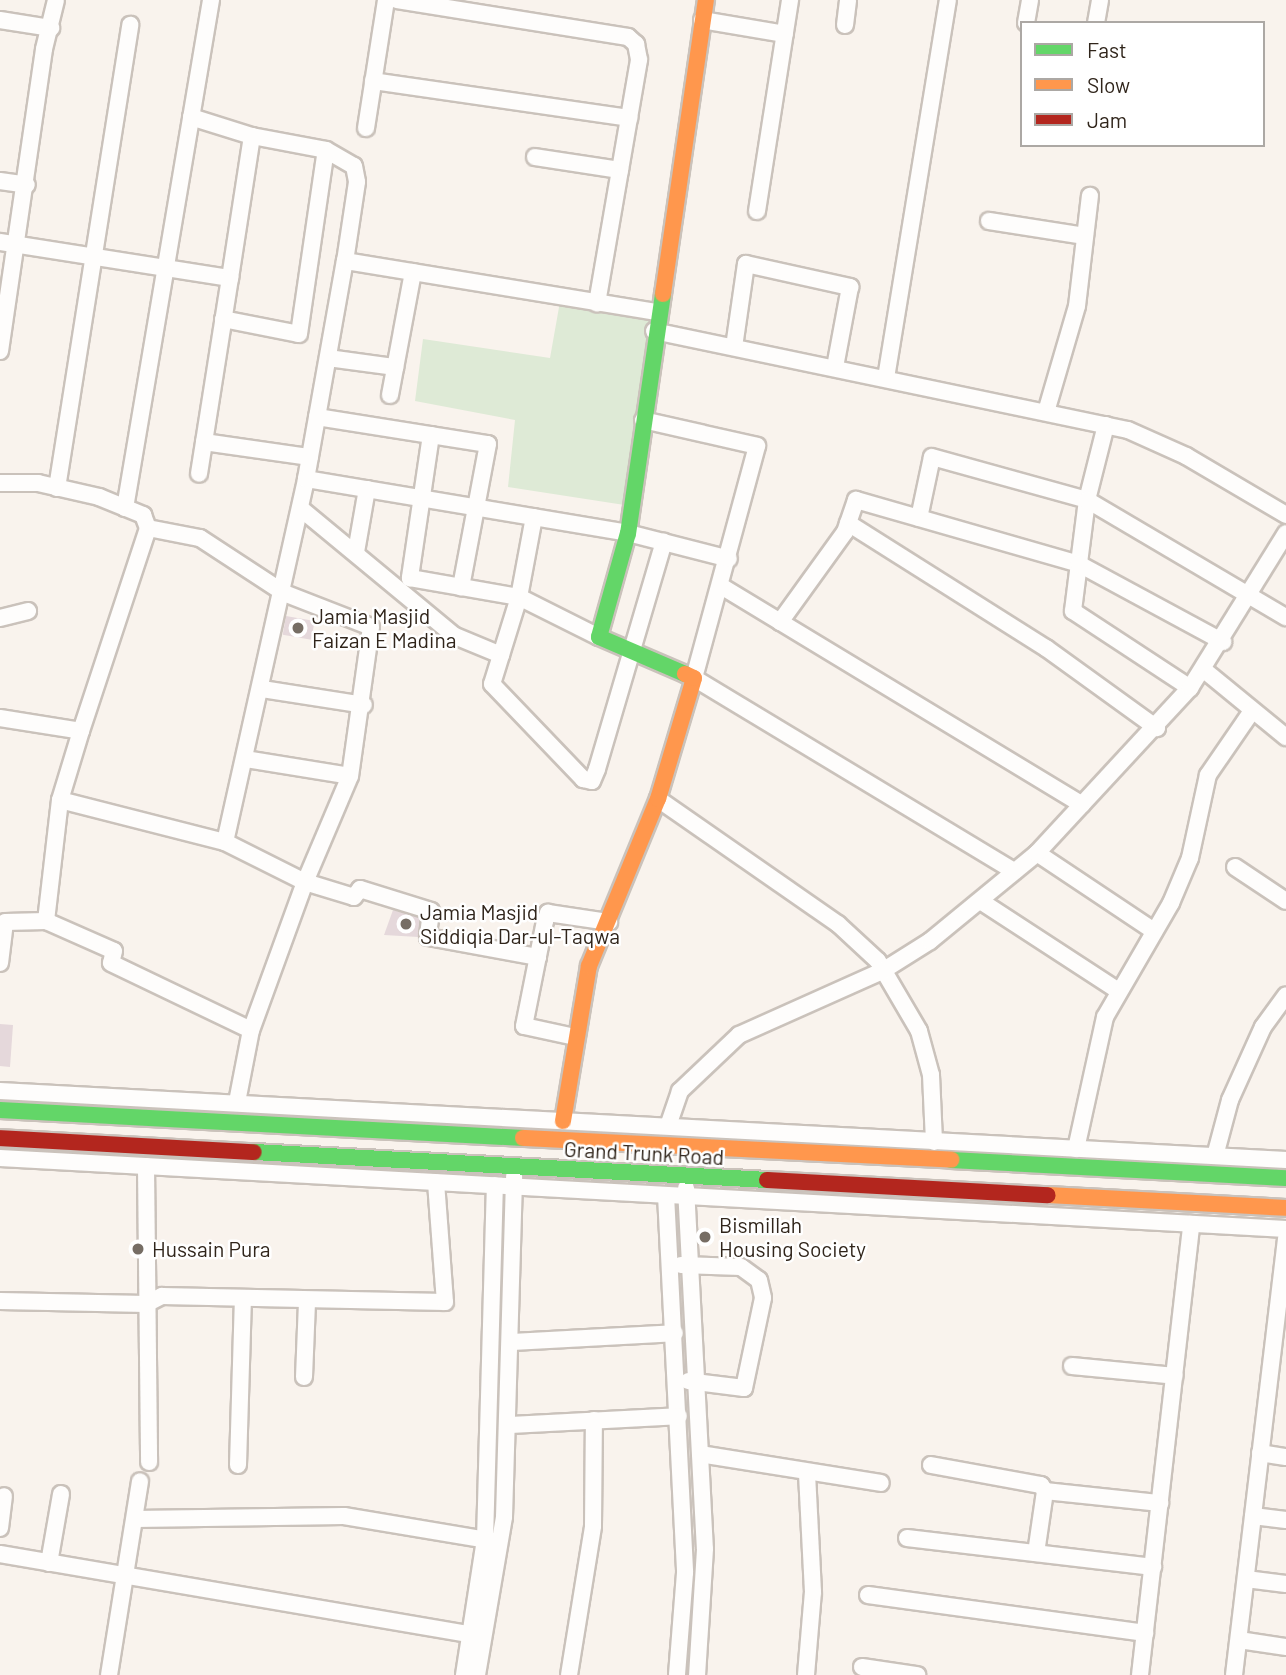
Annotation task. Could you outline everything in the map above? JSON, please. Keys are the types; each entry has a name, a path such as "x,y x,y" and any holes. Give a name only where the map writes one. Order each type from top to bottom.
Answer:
{"main road":[{"path":"563,1121 589,966 658,799 694,678 599,637 628,533 654,331 705,0"},
{"name":"Grand Trunk Road","path":"0,1110 1286,1178"},
{"name":"Grand Trunk Road","path":"0,1138 1286,1208"},
{"path":"923,1187 925,1157"}],"street":[{"path":"0,351 27,185 44,49 56,0"},
{"path":"125,508 211,0"},
{"path":"366,128 386,0"},
{"path":"397,0 628,37 640,50 597,303"},
{"path":"758,211 790,0"},
{"path":"845,26 848,0"},
{"path":"886,378 948,0"},
{"path":"1026,21 1030,0"},
{"path":"1096,21 1100,0"},
{"path":"702,20 785,34"},
{"path":"0,21 51,28"},
{"path":"57,488 130,25"},
{"path":"373,80 629,118"},
{"path":"191,117 252,136 326,150 354,166 357,182 328,358 284,593 225,842"},
{"path":"199,474 252,136"},
{"path":"223,319 299,334 326,150"},
{"path":"535,157 620,170"},
{"path":"0,181 27,185"},
{"path":"1046,412 1077,306 1090,197"},
{"path":"989,221 1085,236"},
{"path":"0,242 230,278"},
{"path":"345,261 657,312"},
{"path":"734,347 746,264 850,287 835,367"},
{"path":"390,395 413,272"},
{"path":"654,331 1106,425 1186,456 1286,515"},
{"path":"328,358 396,367"},
{"path":"317,417 488,444 461,587"},
{"path":"643,421 757,446 729,559 694,678 1014,871"},
{"path":"1106,425 1087,500 1073,611 1190,688"},
{"path":"431,435 410,578 519,597 599,637"},
{"path":"204,442 310,457"},
{"path":"919,518 932,457 1087,500 1286,617"},
{"path":"306,479 628,533 729,559"},
{"path":"0,483 57,488 125,508 143,515 148,528 60,800 46,921"},
{"path":"356,552 367,489"},
{"path":"780,622 848,523 856,500 1079,564 1223,642"},
{"path":"300,508 455,636 501,655"},
{"path":"534,517 519,597 492,684 583,779 592,781 664,542"},
{"path":"848,523 1046,648 1157,728"},
{"path":"148,528 200,538 284,593 371,627 364,705 350,776 305,882 251,1030 237,1102"},
{"path":"668,1126 680,1091 739,1035 884,970 982,902 1037,853 1157,728 1190,688 1223,642 1286,533"},
{"path":"721,586 1082,805"},
{"path":"0,618 28,611"},
{"path":"1204,670 1286,737"},
{"path":"262,689 364,705"},
{"path":"1076,1149 1105,1017 1117,990 1154,931 1190,858 1203,785 1252,711"},
{"path":"0,719 81,731"},
{"path":"245,759 350,776"},
{"path":"658,799 838,924 884,970 919,1031 931,1074 934,1142"},
{"path":"60,800 225,842 305,882 354,897 360,889 431,911 428,937 538,957"},
{"path":"1037,853 1154,931"},
{"path":"1235,867 1286,901"},
{"path":"982,902 1117,990"},
{"path":"575,1037 525,1031 548,914 609,922"},
{"path":"0,963 5,922 46,921 114,951 111,963 251,1030"},
{"path":"1215,1156 1230,1100 1263,1027 1286,995"},
{"path":"0,1091 1286,1160"},
{"path":"0,1158 1286,1229"},
{"path":"146,1166 149,1462"},
{"path":"477,1675 509,1425 514,1167"},
{"path":"686,1177 705,1573 697,1675"},
{"path":"0,1301 146,1304 162,1296 307,1302 445,1302 436,1182"},
{"path":"464,1675 470,1634 493,1541 495,1185"},
{"path":"877,1207 878,1185"},
{"path":"666,1195 672,1265 685,1573 677,1675"},
{"path":"1057,1216 1059,1195"},
{"path":"1140,1675 1191,1224"},
{"path":"1234,1675 1260,1453 1279,1362 1286,1238"},
{"path":"672,1265 741,1267 759,1280 763,1298 744,1388 697,1381 677,1382"},
{"path":"238,1465 243,1300"},
{"path":"304,1377 307,1302"},
{"path":"511,1342 675,1333"},
{"path":"1072,1366 1175,1376"},
{"path":"509,1425 679,1416"},
{"path":"569,1675 593,1526 594,1420"},
{"path":"1260,1453 1286,1457"},
{"path":"700,1454 881,1483"},
{"path":"931,1465 1041,1485 1045,1491 1037,1553"},
{"path":"806,1675 813,1592 807,1472"},
{"path":"109,1675 140,1482"},
{"path":"1045,1491 1160,1503"},
{"path":"49,1563 61,1494"},
{"path":"0,1528 5,1496"},
{"path":"135,1519 322,1514 493,1541"},
{"path":"1253,1516 1286,1521"},
{"path":"907,1538 1153,1567"},
{"path":"0,1554 470,1634"},
{"path":"1245,1579 1286,1584"},
{"path":"868,1595 1145,1633"},
{"path":"1238,1640 1286,1647"},
{"path":"862,1667 917,1675"}],"green space":[{"path":"561,296 657,312 631,506 508,487 515,420 415,401 423,339 550,358"}],"building":[{"name":"Jamia Masjid Faizan E Madina","path":"286,616 315,621 311,640 283,635"},
{"name":"Jamia Masjid Siddiqia Dar-ul-Taqwa","path":"393,910 420,918 418,937 384,935"},
{"path":"0,1024 13,1025 10,1067 0,1066"}],"traffic: fast":[{"path":"663,294 628,533 599,637 685,674"},
{"path":"0,1110 523,1138"},
{"path":"254,1152 767,1180"},
{"path":"951,1160 1286,1178"}],"traffic: slow":[{"path":"663,294 706,0"},
{"path":"563,1121 589,966 658,799 694,678 685,674"},
{"path":"523,1138 951,1160"},
{"path":"1048,1195 1286,1208"}],"traffic: jam":[{"path":"0,1138 254,1152"},
{"path":"767,1180 1048,1195"}],"place":[{"name":"Jamia Masjid Faizan E Madina","path":"298,628"},
{"name":"Jamia Masjid Siddiqia Dar-ul-Taqwa","path":"406,924"},
{"name":"Bismillah Housing Society","path":"705,1237"},
{"name":"Hussain Pura","path":"138,1249"}]}
